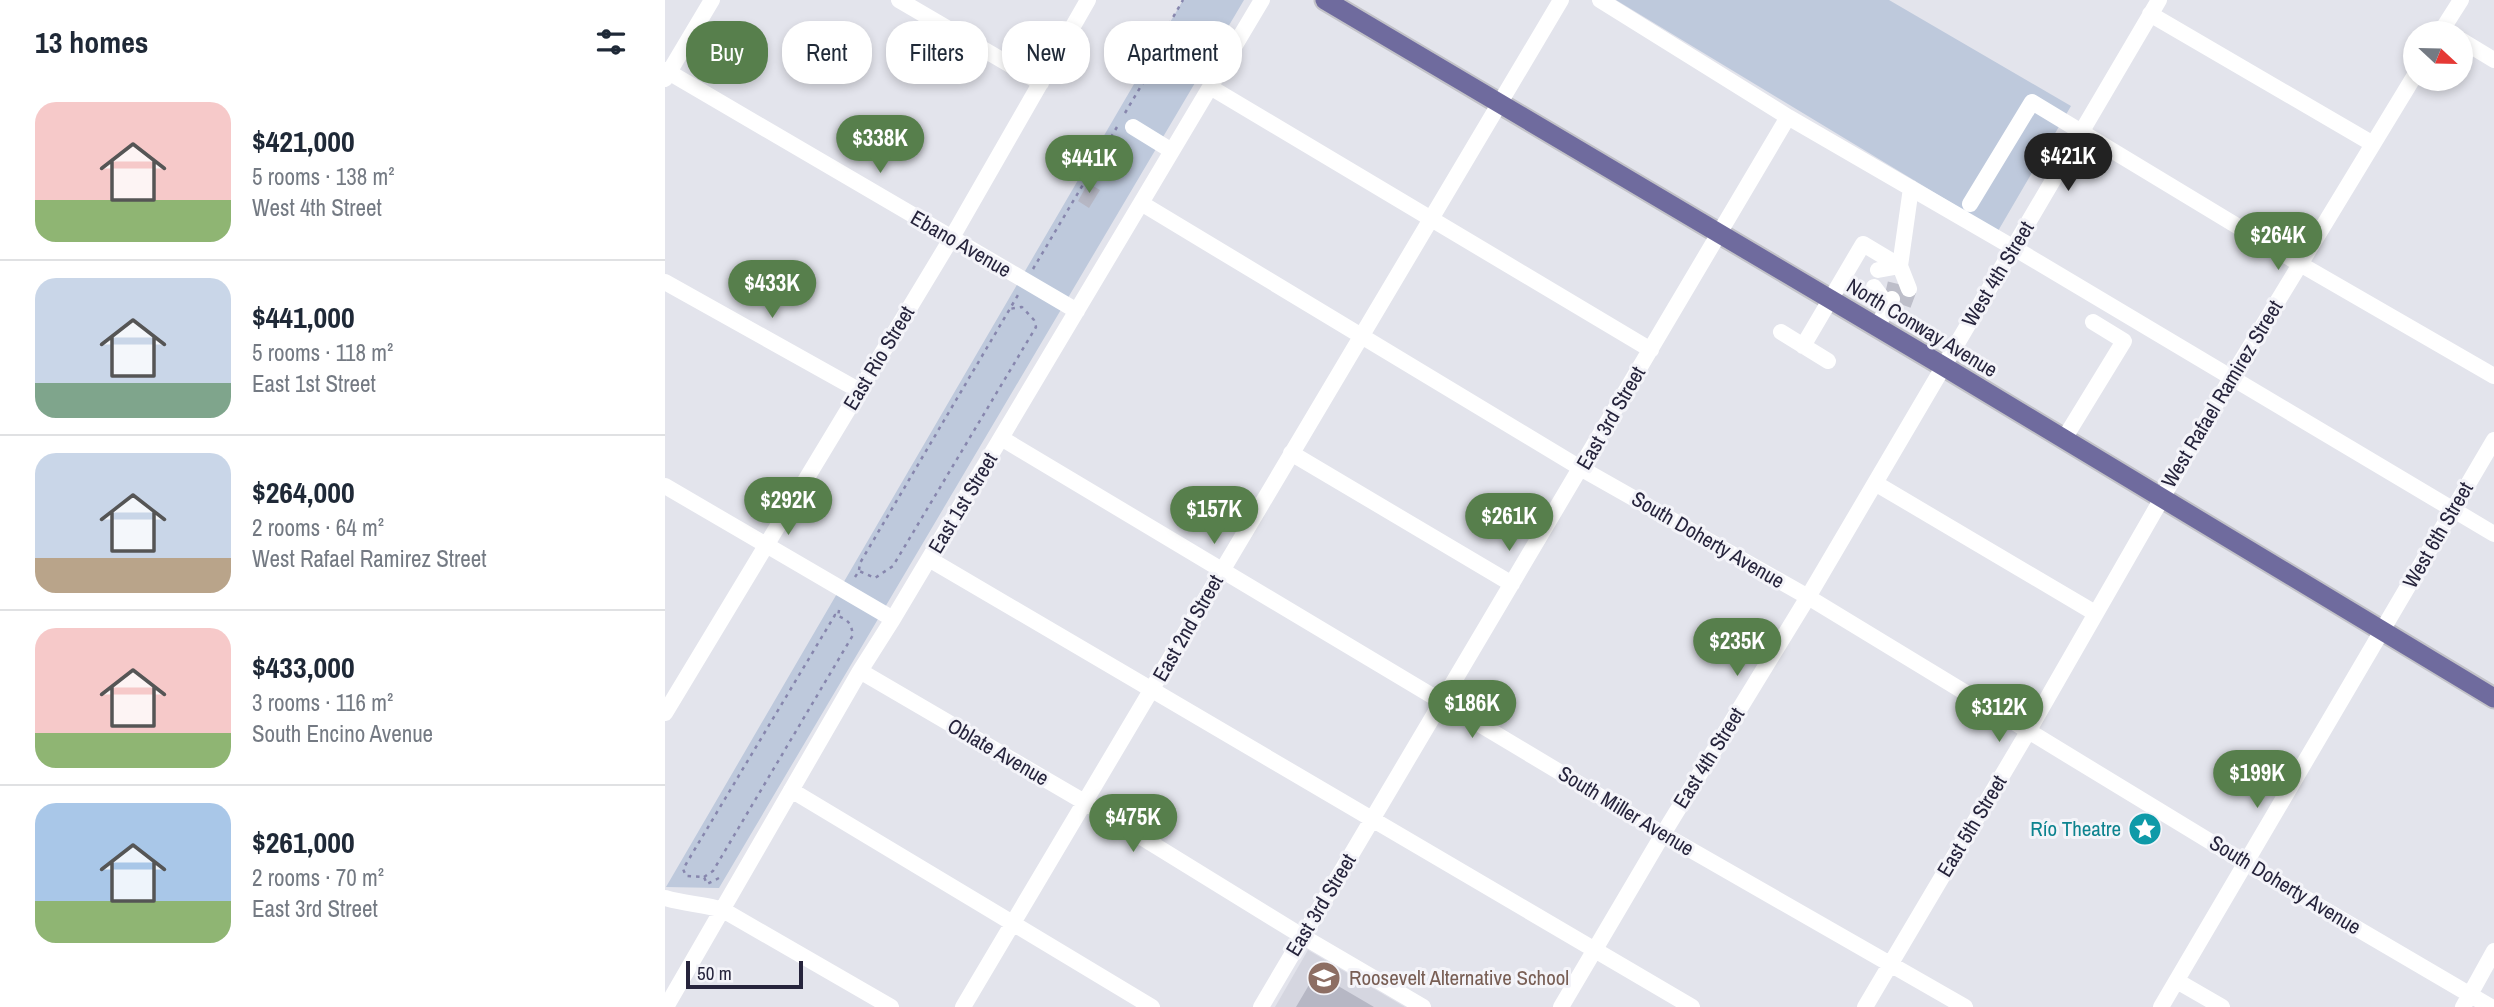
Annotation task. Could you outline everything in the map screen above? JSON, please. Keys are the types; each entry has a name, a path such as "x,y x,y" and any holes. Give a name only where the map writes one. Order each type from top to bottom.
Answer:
{"main road":[{"name":"North Conway Avenue","path":"1325,0 1943,366 2494,698"}],"street":[{"path":"666,74 712,0"},
{"path":"899,0 1002,60"},
{"name":"East Rio Street","path":"1076,21 1088,0"},
{"name":"East 1st Street","path":"666,1007 860,671 1262,0"},
{"name":"East 2nd Street","path":"963,1007 1560,0"},
{"path":"1600,0 1788,117 2014,248 2494,534"},
{"path":"2450,21 2461,0"},
{"path":"2155,7 2373,144"},
{"name":"West 4th Street","path":"1943,366 2155,7"},
{"path":"2473,47 2494,60"},
{"name":"Ebano Avenue","path":"666,74 1077,311"},
{"name":"East Rio Street","path":"665,713 670,693 767,546 1040,84"},
{"path":"1210,87 1651,351"},
{"name":"West Rafael Ramirez Street","path":"2161,498 2405,91"},
{"path":"1970,204 2032,102 2300,264 2494,376"},
{"name":"East 3rd Street","path":"1261,1007 1788,117"},
{"path":"1133,127 1172,151"},
{"path":"1902,279 1911,188"},
{"name":"South Doherty Avenue","path":"1141,203 1582,469 1808,597 2029,730 2467,1001 2491,1007"},
{"path":"1803,346 1863,244 1902,279"},
{"path":"1878,270 1902,279"},
{"path":"665,282 860,391"},
{"path":"1874,287 1895,303 1877,327"},
{"path":"2064,439 2124,341 2093,322"},
{"path":"1781,332 1828,361"},
{"name":"East 4th Street","path":"1561,1007 1808,597 1943,366"},
{"name":"South Miller Avenue","path":"1001,438 1663,834 1965,1007"},
{"name":"West 6th Street","path":"2161,1007 2494,440"},
{"path":"1291,453 1512,584"},
{"path":"1875,483 2095,613"},
{"path":"665,486 893,619"},
{"name":"East 5th Street","path":"1865,1007 2029,730 2161,498"},
{"path":"929,559 1692,1007"},
{"name":"Oblate Avenue","path":"860,671 1086,803 1423,1007"},
{"path":"791,790 1151,1007"},
{"path":"665,898 676,902 706,904 723,910 891,1007"},
{"path":"2467,1001 2494,951"},
{"path":"2177,981 2223,1007"}],"path":[{"path":"859,571 860,563 1163,49 1160,40 1184,0"},
{"path":"704,877 713,871 852,635 847,619 838,616"}],"shaded area":[{"path":"1183,0 1244,0 1232,21 1171,21"},
{"path":"1616,0 1889,0 2071,106 1998,231"},
{"path":"1134,84 1194,84 719,888 666,887"},
{"name":"Roosevelt Alternative School","path":"1308,950 1405,1007 1275,1007"}],"building":[{"path":"1088,183 1100,190 1089,208 1078,201"},
{"path":"1316,973 1374,1007 1296,1007"}],"tunnel":[{"path":"1892,299 1896,282"},
{"path":"1903,305 1909,289"}],"place":[{"name":"Río Theatre","path":"2145,829"},
{"name":"Roosevelt Alternative School","path":"1324,978"}]}
